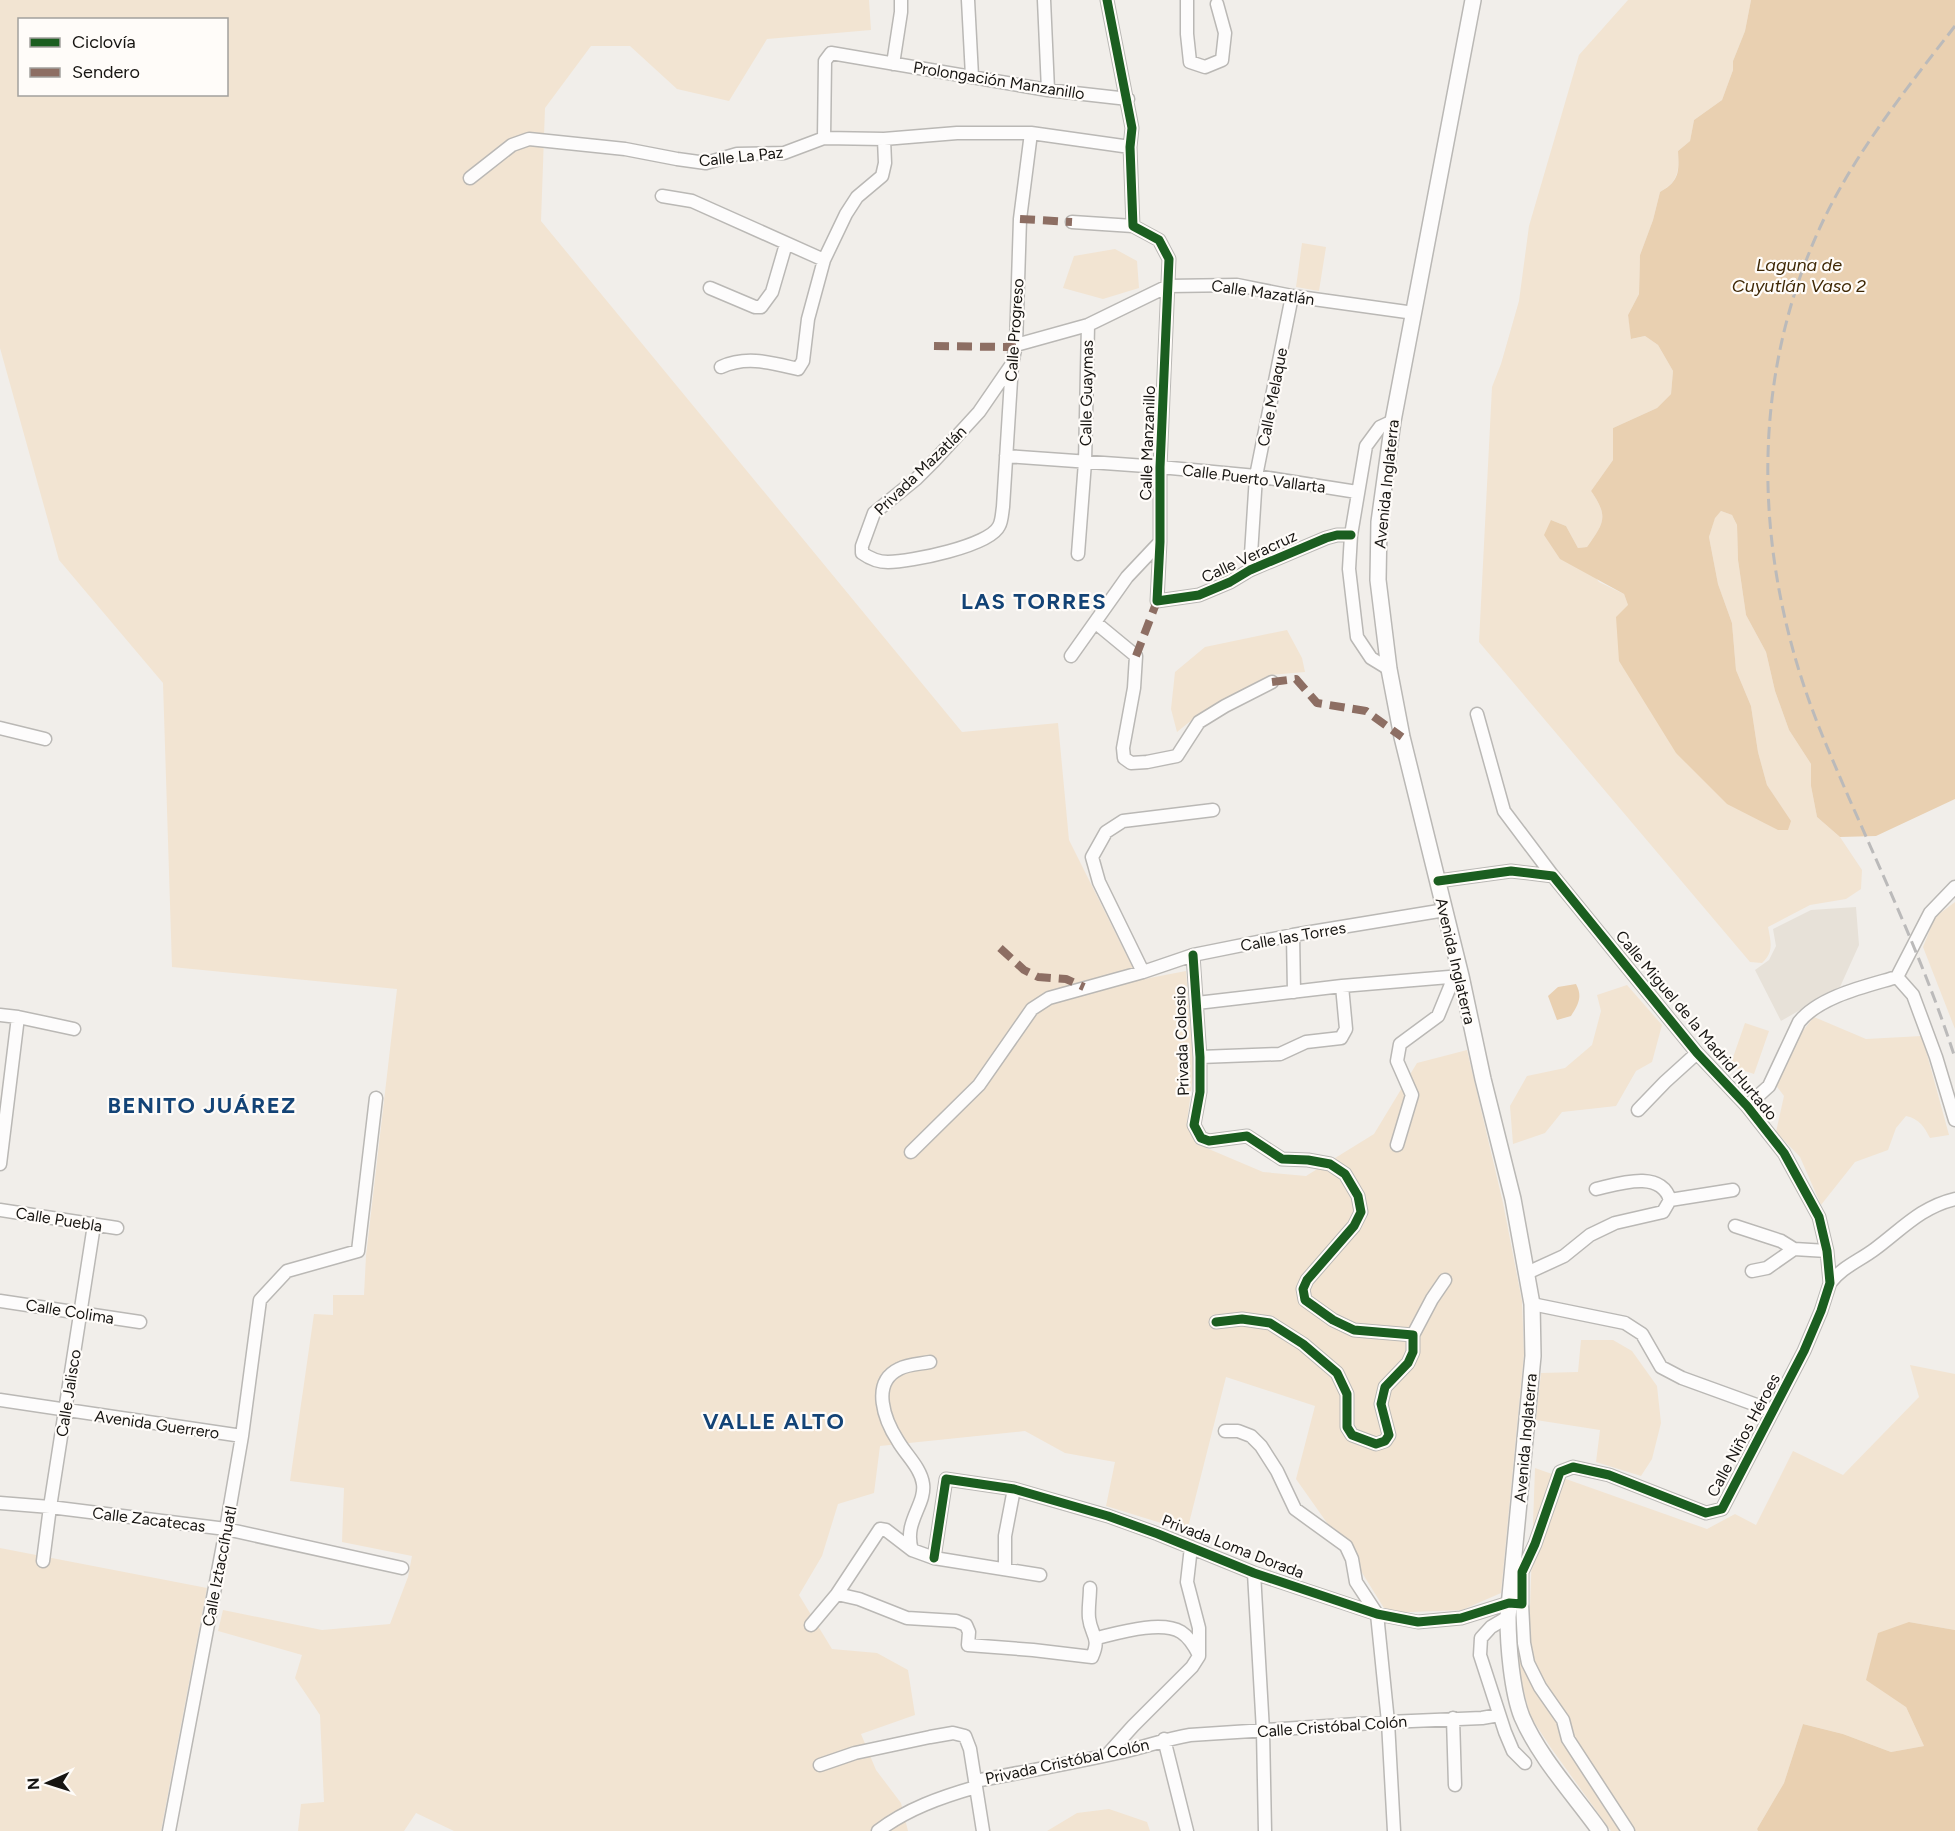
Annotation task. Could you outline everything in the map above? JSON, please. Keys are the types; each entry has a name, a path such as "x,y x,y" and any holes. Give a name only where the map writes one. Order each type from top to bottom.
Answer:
{"main road":[{"name":"Avenida Inglaterra","path":"1473,0 1392,421 1379,522 1378,580 1389,669 1402,736 1513,1199 1532,1304 1533,1356 1513,1608 1508,1640 1513,1677 1522,1716 1542,1752 1600,1831"}],"street":[{"path":"893,64 901,0"},
{"path":"968,0 972,76"},
{"path":"1044,0 1048,90"},
{"path":"1107,0 1132,128 1130,147 1133,226"},
{"path":"1187,0 1190,62 1205,67 1222,60 1225,33 1218,4"},
{"name":"Prolongación Manzanillo","path":"824,138 823,99 827,56 831,53 1048,90 1128,99"},
{"name":"Calle La Paz","path":"470,178 512,145 530,139 625,149 706,163 737,154 784,153 824,138 884,139 957,133 1031,133 1130,147"},
{"name":"Calle Progreso","path":"999,527 1003,507 1012,364 1016,345 1020,219 1031,133"},
{"path":"721,367 734,361 760,360 798,369 803,361 808,319 824,260 846,214 857,197 882,176 885,163 884,139"},
{"path":"662,196 692,201 824,260"},
{"path":"1072,222 1133,226 1159,240 1169,259 1168,285"},
{"path":"710,288 755,307 761,307 772,292 786,244"},
{"name":"Calle Mazatlán","path":"1016,345 1088,325 1168,285 1237,285 1292,296 1414,313"},
{"name":"Calle Manzanillo","path":"1157,601 1168,285"},
{"name":"Calle Melaque","path":"1250,570 1256,476 1292,296"},
{"name":"Calle Guaymas","path":"1078,554 1085,462 1088,325"},
{"name":"Privada Mazatlán","path":"999,527 983,540 907,560 885,562 862,553 862,546 874,513 916,479 935,460 979,412 1012,364"},
{"path":"1389,669 1371,658 1357,637 1350,569 1351,535 1366,446 1380,427 1392,421"},
{"name":"Calle Puerto Vallarta","path":"1006,456 1256,476 1357,492"},
{"name":"Calle Veracruz","path":"1157,601 1199,595 1230,582 1250,570 1326,538 1351,535"},
{"path":"1071,656 1127,577 1160,542"},
{"path":"1096,623 1136,656 1134,688 1123,748 1124,758 1131,763 1177,756 1199,722 1272,682"},
{"name":"Calle Miguel de la Madrid Hurtado","path":"1477,714 1504,811 1553,876 1697,1053 1747,1106 1784,1153 1819,1217 1827,1251 1830,1283 1821,1311"},
{"path":"0,729 45,739"},
{"path":"1143,972 1099,882 1092,857 1106,832 1123,821 1213,810"},
{"path":"1438,881 1511,871 1553,876"},
{"path":"1747,1106 1769,1086 1806,1012 1849,991 1898,977 1930,913 1955,887"},
{"name":"Calle las Torres","path":"911,1152 979,1085 1032,1009 1048,998 1143,972 1192,955 1293,935 1445,910"},
{"path":"1293,935 1294,992"},
{"name":"Privada Colosio","path":"1192,955 1200,1057 1200,1092 1194,1125 1201,1138 1209,1141 1247,1136 1282,1159 1330,1164 1345,1174 1358,1196 1361,1212 1354,1226 1307,1280 1303,1289 1305,1300 1333,1320 1354,1330 1413,1335"},
{"path":"1197,1003 1342,986 1458,977"},
{"path":"1397,1145 1412,1095 1397,1061 1400,1044 1438,1016 1458,977"},
{"path":"1898,977 1914,995 1955,1120"},
{"path":"1200,1057 1280,1054 1306,1042 1341,1038 1345,1035 1346,1029 1342,986"},
{"path":"0,1015 74,1029"},
{"path":"0,1164 3,1107 18,1017"},
{"path":"1638,1110 1697,1053"},
{"name":"Calle Iztaccíhuatl","path":"169,1831 242,1436 260,1300 287,1271 358,1251 376,1098"},
{"path":"1527,1273 1564,1256 1590,1235 1615,1223 1663,1212 1670,1200 1668,1192 1656,1183 1639,1180 1596,1189"},
{"path":"1670,1200 1733,1190"},
{"path":"1830,1283 1839,1272 1875,1249 1923,1211 1955,1198"},
{"name":"Calle Puebla","path":"0,1210 117,1228"},
{"name":"Calle Jalisco","path":"44,1561 50,1507 94,1225"},
{"path":"1735,1226 1781,1241 1794,1249 1827,1251"},
{"path":"1752,1271 1767,1268 1794,1249"},
{"path":"1216,1322 1242,1319 1270,1323 1303,1344 1337,1373 1347,1394 1347,1427 1352,1435 1377,1444 1385,1441 1389,1435 1381,1404 1385,1387 1408,1363 1413,1352 1413,1335 1445,1280"},
{"name":"Calle Colima","path":"0,1301 140,1322"},
{"path":"1532,1304 1625,1323 1641,1334 1662,1367 1682,1378 1773,1411"},
{"name":"Calle Niños Héroes","path":"1628,1831 1568,1739 1563,1720 1540,1687 1528,1663 1513,1608 1522,1572 1535,1544 1560,1472 1573,1467 1609,1475 1706,1513 1722,1509 1804,1351 1821,1311"},
{"path":"912,1550 910,1543 912,1518 922,1496 923,1484 916,1467 886,1421 882,1389 896,1370 930,1362"},
{"name":"Avenida Guerrero","path":"0,1400 242,1436"},
{"path":"1225,1431 1238,1431 1251,1436 1261,1446 1277,1471 1296,1509 1346,1546 1352,1559 1356,1582 1377,1614 1388,1722 1394,1831"},
{"name":"Privada Loma Dorada","path":"934,1558 946,1479 1014,1489 1108,1516 1254,1573 1377,1614 1418,1622 1461,1618 1513,1608"},
{"path":"1005,1569 1005,1536 1014,1489"},
{"name":"Calle Zacatecas","path":"0,1503 226,1529 402,1568"},
{"path":"811,1624 837,1594 880,1529 886,1530 912,1550 934,1558 1040,1575"},
{"path":"1107,1755 1192,1667 1199,1656 1199,1628 1190,1595 1187,1572 1191,1547"},
{"path":"1254,1573 1263,1731 1265,1831"},
{"path":"837,1594 859,1599 907,1618 956,1621 966,1625 969,1632 968,1645 1092,1657 1097,1647 1097,1638 1089,1620 1090,1588"},
{"path":"1513,1608 1481,1638 1480,1655 1513,1751 1525,1763"},
{"path":"1097,1638 1131,1629 1159,1627 1181,1632 1194,1644 1199,1656"},
{"name":"Calle Cristóbal Colón","path":"1164,1739 1388,1722 1482,1718 1500,1714"},
{"path":"1453,1719 1455,1785"},
{"path":"820,1765 855,1754 953,1733 964,1737 970,1749 975,1784"},
{"path":"1164,1739 1186,1831"},
{"name":"Privada Cristóbal Colón","path":"878,1831 907,1812 975,1784 1107,1755 1164,1739"},
{"name":"Privada Cristóbal Colón","path":"975,1784 983,1831"}],"shaded area":[{"path":"0,0 869,0 871,30 767,39 729,101 677,89 630,46 591,46 545,108 541,221 962,732 1058,723 1069,840 1139,980 1186,971 1194,1069 1187,1122 1197,1144 1263,1172 1306,1176 1374,1134 1417,1063 1467,1050 1503,1203 1522,1301 1524,1354 1501,1593 1462,1610 1387,1613 1361,1571 1296,1479 1315,1406 1226,1377 1187,1531 1106,1506 1115,1462 1065,1453 1025,1431 880,1446 874,1493 838,1504 822,1556 799,1595 832,1649 877,1653 908,1670 915,1715 861,1734 876,1770 901,1803 908,1831 454,1831 416,1813 404,1831 298,1831 301,1804 324,1802 320,1715 295,1678 302,1655 218,1631 223,1610 322,1630 390,1624 408,1577 412,1556 342,1542 344,1488 290,1481 314,1314 333,1315 333,1295 364,1295 366,1256 397,989 172,967 163,683 59,560 0,348"},
{"path":"1628,0 1751,0 1745,31 1733,61 1733,70 1722,100 1694,120 1690,141 1678,151 1676,175 1671,184 1660,192 1653,220 1640,255 1639,294 1628,315 1632,339 1645,336 1658,345 1673,371 1671,394 1657,408 1613,428 1613,460 1591,491 1600,507 1602,520 1587,547 1578,548 1566,526 1551,520 1599,582 1624,594 1628,605 1790,821 1767,785 1758,752 1751,706 1736,670 1732,623 1718,584 1709,537 1715,517 1721,511 1732,515 1737,525 1738,560 1746,615 1766,652 1775,691 1789,730 1811,764 1811,786 1817,817 1840,837 1862,870 1861,889 1846,899 1810,905 1768,927 1770,951 1762,963 1750,962 1479,642 1492,387 1519,301 1529,226 1579,55"},
{"path":"1302,243 1326,247 1319,291 1296,287"},
{"path":"1115,249 1137,261 1139,288 1103,299 1063,288 1074,256"},
{"path":"1287,630 1302,658 1305,672 1270,675 1198,715 1177,732 1171,709 1175,672 1205,647"},
{"path":"1955,902 1955,1029 1923,947 1935,917"},
{"path":"1856,907 1859,945 1840,987 1781,1021 1755,970 1769,960 1776,946 1773,929 1811,910"},
{"path":"1627,985 1662,1025 1652,1062 1636,1071 1616,1106 1562,1112 1545,1133 1513,1144 1510,1106 1527,1076 1565,1068 1592,1045 1601,1011 1597,995"},
{"path":"1814,1017 1866,1039 1922,1036 1949,1135 1930,1138 1918,1121 1906,1116 1896,1128 1888,1150 1855,1162 1821,1205 1800,1157 1776,1132 1784,1096 1775,1084 1792,1044"},
{"path":"1745,1023 1769,1031 1754,1074 1730,1066"},
{"path":"1581,1340 1613,1340 1632,1351 1657,1386 1661,1423 1652,1459 1641,1476 1596,1462 1600,1430 1536,1420 1541,1373 1578,1372"},
{"path":"1910,1365 1955,1374 1955,1630 1909,1622 1906,1707 1924,1746 1891,1752 1843,1734 1803,1724 1784,1783 1757,1829 1758,1831 1611,1831 1530,1716 1519,1672 1515,1624 1530,1607 1535,1468 1707,1529 1735,1514 1756,1525 1793,1451 1843,1475 1919,1397"},
{"path":"0,1548 207,1588 161,1831 0,1831"},
{"path":"1109,1809 1147,1822 1150,1831 1047,1831 1077,1813"}],"water":[{"name":"Laguna de Cuyutlán Vaso 2","path":"1751,0 1955,0 1955,799 1876,836 1840,837 1817,817 1811,786 1811,764 1789,730 1775,691 1766,652 1746,615 1738,560 1737,525 1732,515 1721,511 1715,518 1709,537 1718,584 1732,623 1736,670 1751,706 1758,752 1767,785 1791,821 1788,830 1778,830 1727,804 1676,753 1619,661 1616,617 1628,605 1624,594 1560,559 1544,535 1551,520 1566,526 1578,548 1587,547 1602,520 1600,507 1591,491 1613,460 1613,428 1657,408 1671,394 1673,371 1658,345 1645,336 1631,339 1628,315 1639,294 1640,255 1653,220 1660,192 1671,184 1677,175 1678,151 1690,141 1694,120 1722,100 1733,70 1733,61 1745,31"},
{"path":"1576,984 1579,1001 1576,1008 1571,1016 1557,1020 1548,996 1558,987"},
{"path":"1909,1622 1955,1630 1955,1831 1758,1831 1757,1829 1784,1783 1803,1724 1843,1734 1891,1752 1924,1746 1906,1707 1866,1680 1878,1633"}],"railway":[{"path":"1955,26 1867,144 1823,221 1798,284 1780,348 1771,413 1768,478 1772,544 1783,609 1800,674 1823,737 1926,976 1955,1058"}],"marked path":[{"path":"1020,219 1072,222"},
{"path":"934,346 1006,347 1016,345"},
{"path":"1136,656 1157,601"},
{"path":"1272,682 1296,679 1317,703 1366,711 1402,737"},
{"path":"1000,948 1024,970 1038,977 1066,979 1084,987"}],"cycle path":[{"path":"1107,0 1132,128 1130,147 1133,226 1159,240 1169,259 1157,601 1199,595 1230,582 1250,570 1326,538 1351,535"},
{"path":"934,1558 946,1479 1014,1489 1108,1516 1254,1573 1377,1614 1418,1622 1461,1618 1509,1603 1522,1604 1522,1572 1535,1544 1560,1472 1573,1467 1609,1475 1706,1513 1722,1509 1804,1351 1821,1311 1830,1283 1827,1251 1819,1217 1784,1153 1747,1106 1697,1053 1553,876 1511,871 1438,881"},
{"path":"1193,955 1200,1057 1200,1092 1194,1125 1201,1138 1209,1141 1247,1136 1282,1159 1330,1164 1345,1174 1358,1196 1361,1212 1354,1226 1307,1280 1303,1289 1305,1300 1333,1320 1354,1330 1413,1335 1413,1352 1408,1363 1385,1387 1381,1404 1389,1435 1385,1441 1376,1444 1352,1435 1347,1427 1347,1394 1337,1373 1303,1344 1270,1323 1242,1319 1216,1322"}],"district":[{"name":"LAS TORRES","path":"1034,601"},
{"name":"BENITO JUÁREZ","path":"202,1105"},
{"name":"VALLE ALTO","path":"774,1421"}]}
